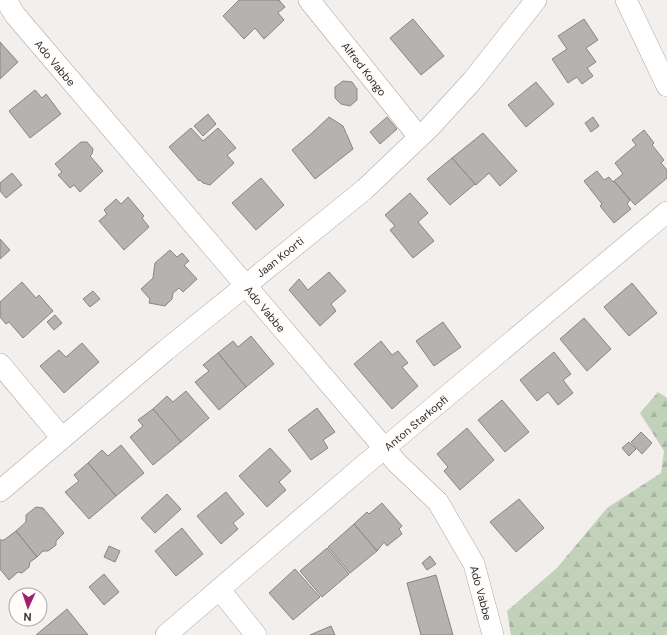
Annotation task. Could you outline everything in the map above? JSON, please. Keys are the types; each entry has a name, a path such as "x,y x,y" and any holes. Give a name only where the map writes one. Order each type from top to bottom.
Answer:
{"street":[{"name":"Ado Vabbe","path":"6,0 15,15 384,449 438,502 474,564 492,635"},
{"name":"Alfred Kongo","path":"309,0 419,137"},
{"name":"Jaan Koorti","path":"0,491 166,350 365,189 430,127 472,80 536,0"},
{"path":"626,0 667,86"},
{"name":"Anton Starkopfi","path":"166,635 384,449 667,212"},
{"path":"0,364 62,438"},
{"path":"220,590 256,635"}],"green space":[{"path":"658,392 667,398 667,635 511,635 507,611 557,568 607,508 661,473 664,451 640,413"}],"building":[{"path":"239,0 279,0 285,7 278,13 284,20 264,39 255,28 244,39 223,16"},
{"path":"413,19 444,56 421,75 390,38"},
{"path":"584,19 598,40 586,48 596,62 587,68 593,76 582,84 577,77 568,83 552,59 567,49 558,36"},
{"path":"0,42 18,62 0,79"},
{"path":"343,81 352,82 357,89 357,100 350,106 341,104 335,98 335,87"},
{"path":"536,82 554,104 526,127 508,105"},
{"path":"35,90 42,98 46,94 61,114 30,138 9,111"},
{"path":"208,114 216,124 203,136 194,126"},
{"path":"329,117 343,126 353,149 315,179 292,150"},
{"path":"387,117 397,129 380,144 370,132"},
{"path":"593,117 599,126 591,132 585,123"},
{"path":"191,128 203,141 218,128 236,148 227,155 234,163 210,185 203,183 200,180 199,181 169,147"},
{"path":"644,130 654,143 652,145 664,160 661,163 667,170 667,178 635,205 614,181 623,174 615,163 636,145 632,140"},
{"path":"483,133 517,171 500,186 489,173 476,185 452,158"},
{"path":"81,142 87,142 93,149 90,156 103,171 80,192 74,185 70,188 58,175 62,172 55,164"},
{"path":"452,158 475,184 450,205 427,179"},
{"path":"597,171 604,180 609,177 613,182 614,181 630,200 627,204 631,209 614,223 600,206 602,204 584,181"},
{"path":"12,173 22,185 6,198 0,191 0,183"},
{"path":"261,178 284,205 256,230 232,203"},
{"path":"410,193 428,213 418,222 434,241 413,258 390,230 395,226 385,215"},
{"path":"128,197 144,216 142,218 149,227 124,250 99,221 107,214 104,210 116,199 121,204"},
{"path":"0,239 10,250 0,259"},
{"path":"170,250 177,257 182,253 189,261 184,265 197,279 183,292 179,288 173,293 172,299 165,306 149,303 150,299 141,289 153,278 155,263"},
{"path":"329,272 346,291 331,304 336,311 320,326 289,290 299,279 308,290"},
{"path":"22,282 36,298 39,295 53,311 23,338 9,322 6,324 0,317 0,302"},
{"path":"632,283 657,313 629,336 604,307"},
{"path":"93,291 100,299 90,307 83,299"},
{"path":"55,315 62,323 54,330 47,322"},
{"path":"584,318 611,349 587,371 560,339"},
{"path":"443,322 461,347 434,366 416,341"},
{"path":"251,336 274,364 246,387 218,353 233,341 238,347"},
{"path":"381,341 392,355 398,351 408,363 402,367 418,386 392,409 354,364"},
{"path":"82,343 99,362 64,393 40,366 59,350 66,357"},
{"path":"554,352 571,374 563,380 573,393 558,405 548,392 537,401 520,380"},
{"path":"218,353 246,387 219,410 195,382 209,371 203,365"},
{"path":"186,391 209,418 181,442 153,409 167,396 173,402"},
{"path":"502,400 529,432 505,452 478,420"},
{"path":"317,408 335,432 323,440 328,448 311,460 288,430"},
{"path":"153,409 181,442 153,465 130,437 143,426 138,420"},
{"path":"467,428 494,460 460,490 444,471 448,467 437,454"},
{"path":"641,432 652,443 642,454 631,442"},
{"path":"629,442 636,449 629,456 622,448"},
{"path":"121,445 144,473 116,496 88,463 102,450 108,456"},
{"path":"270,448 291,471 279,482 286,490 267,507 239,476"},
{"path":"88,463 116,496 89,519 65,492 79,481 74,475"},
{"path":"226,492 244,514 233,523 238,529 221,544 197,516"},
{"path":"167,494 181,509 155,533 141,518"},
{"path":"519,499 544,528 516,552 490,522"},
{"path":"382,503 402,526 399,529 402,534 387,546 384,542 377,551 354,524 367,512 369,514"},
{"path":"36,507 43,508 64,533 56,541 56,545 48,551 43,551 37,557 16,531 26,522 26,515"},
{"path":"354,524 377,551 350,573 328,547"},
{"path":"182,528 203,554 176,576 155,551"},
{"path":"16,531 37,557 30,562 29,567 22,573 18,572 9,580 0,569 0,540 4,540"},
{"path":"109,546 120,551 115,562 104,557"},
{"path":"327,548 349,574 322,597 300,571"},
{"path":"430,556 436,564 427,570 422,563"},
{"path":"295,569 320,597 293,620 269,593"},
{"path":"104,574 119,592 104,605 89,587"},
{"path":"436,575 453,635 421,635 407,583"},
{"path":"67,609 88,635 36,635 46,627 48,627 48,625"},
{"path":"331,626 335,635 310,635"}]}
